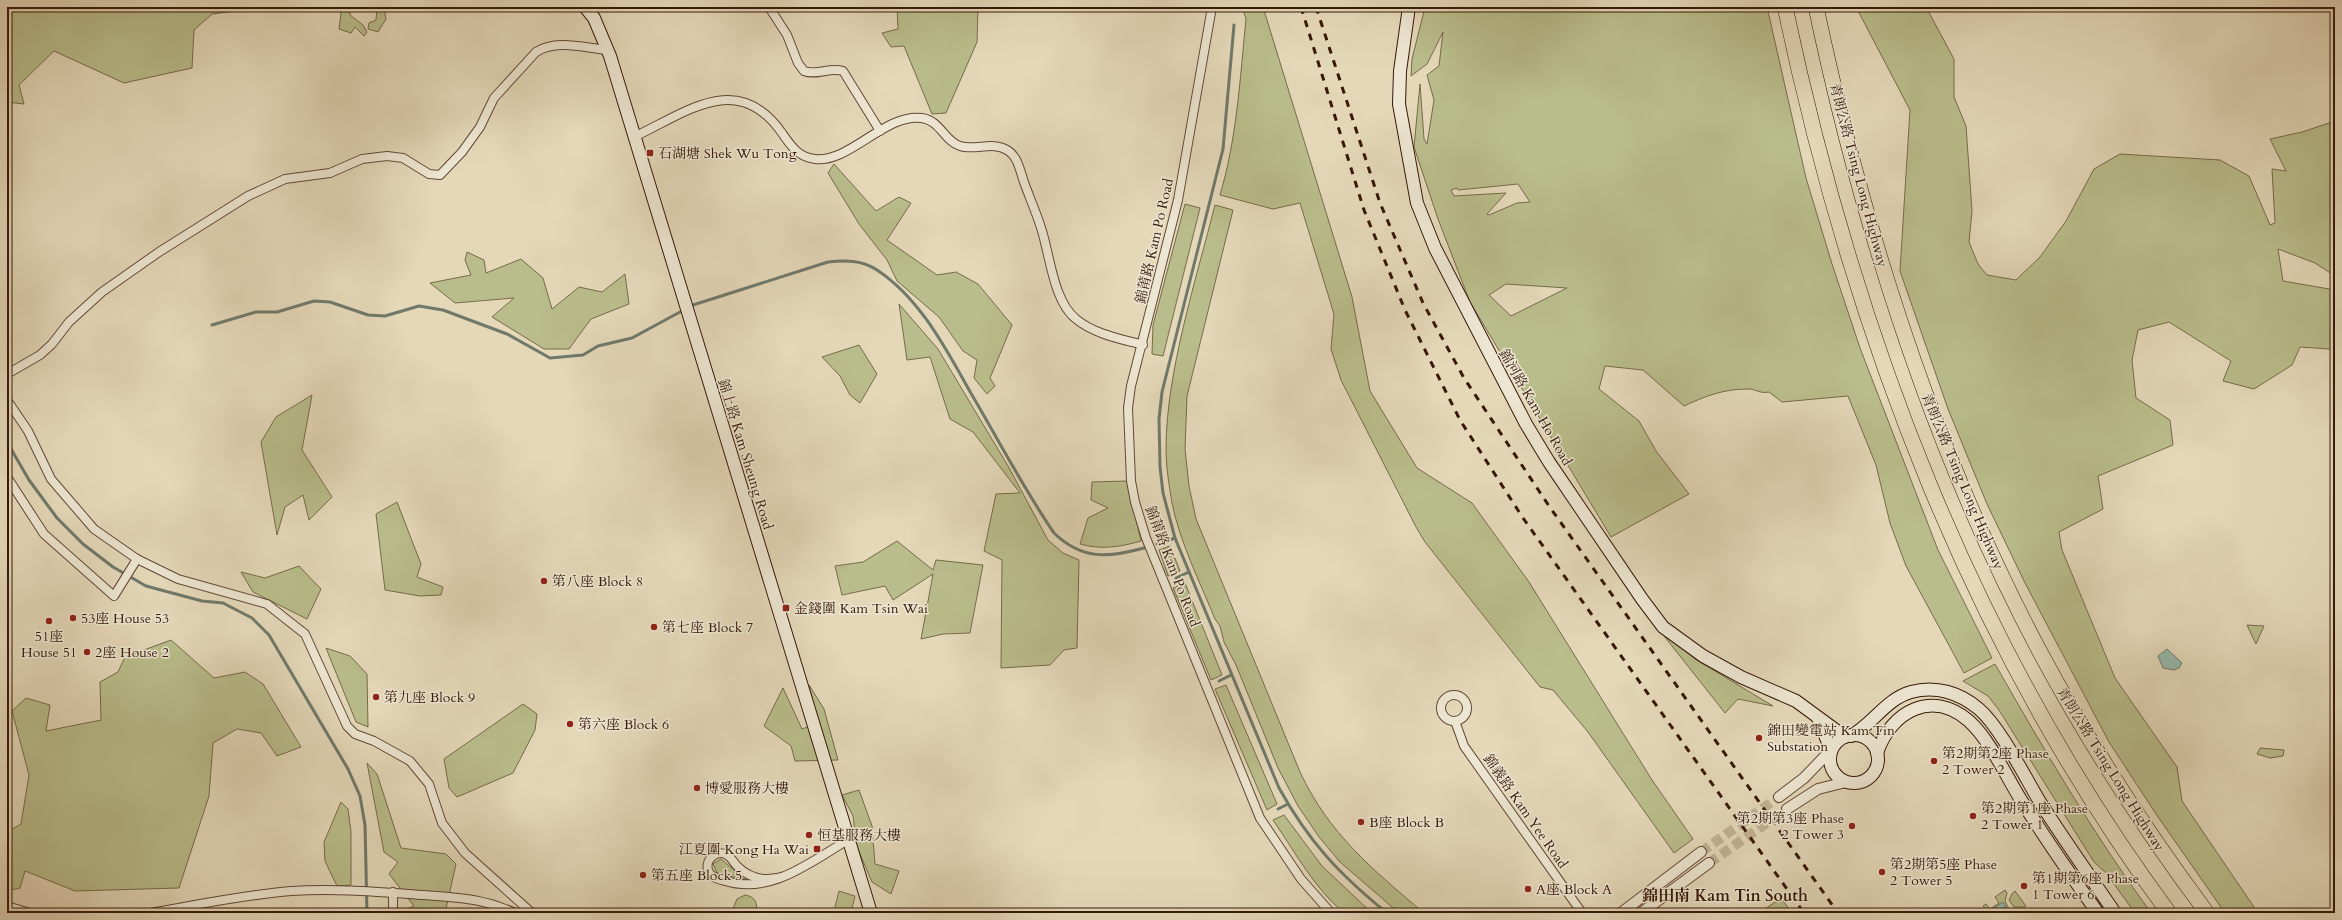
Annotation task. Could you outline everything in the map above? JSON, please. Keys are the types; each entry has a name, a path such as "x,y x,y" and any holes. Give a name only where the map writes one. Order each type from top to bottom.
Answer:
{"highway":[{"path":"1785,7 1818,150 1840,231 1885,369 1932,494 1985,610 2041,716 2116,838 2169,913"},
{"name":"青朗公路 Tsing Long Highway","path":"1816,7 1851,155 1895,305 1930,404 1978,524 2040,650 2097,751 2150,833 2207,913"}],"main road":[{"name":"錦上路 Kam Sheung Road","path":"585,7 594,18 608,50 871,913"},
{"name":"錦河路 Kam Ho Road","path":"1409,7 1400,71 1399,104 1417,203 1428,234 1453,285 1526,424 1549,462 1642,599 1663,627 1703,656 1741,677 1785,695 1848,737"},
{"path":"1831,750 1848,737 1861,730 1885,707 1912,692 1942,690 1970,702 1980,710 1996,729 2055,827 2115,913"},
{"path":"1877,753 1882,739 1893,723 1911,710 1935,707 1944,708 1962,716 1983,737 2042,833 2098,913"},
{"path":"1818,718 1831,750 1830,760 1834,771 1846,782 1861,782 1872,776 1878,764 1877,753 1872,743 1866,738 1848,737"}],"street":[{"path":"769,7 787,35 798,63 804,71 811,73 833,69 842,71 880,131"},
{"name":"錦莆路 Kam Po Road","path":"1212,7 1178,200 1143,345 1131,386 1128,428 1131,481 1144,532 1260,818 1301,879 1331,913"},
{"path":"7,374 52,344 70,322 102,292 248,196 285,179 330,173 362,158 387,156 403,158 429,174 440,175 462,152 480,127 494,98 536,52 543,48 560,45 608,50"},
{"path":"634,137 701,106 728,99 740,100 761,109 772,119 794,150 799,154 816,159 832,157 903,120 922,118 936,124 948,138 961,146 999,147 1011,152 1015,158 1038,219 1058,291 1070,313 1076,319 1098,331 1143,345"},
{"path":"7,400 28,432 51,479 94,529 136,559 178,579 267,604 305,634 347,726 355,734 410,761 429,784 442,823 465,853 532,913"},
{"path":"7,477 44,534 114,596 136,559"},
{"name":"錦義路 Kam Yee Road","path":"1455,721 1464,746 1582,913"},
{"path":"1779,797 1804,778 1831,750"},
{"path":"1787,809 1818,789 1846,782"},
{"path":"785,876 760,884 740,885 714,877 707,868 708,862 716,854 721,853 727,855 739,868 756,878 773,880 785,876 848,840"},
{"path":"1621,913 1701,852"},
{"path":"1642,913 1709,863"},
{"path":"150,913 238,898 291,891 393,892 462,897 498,905 515,913"},
{"path":"392,913 393,892"},
{"path":"7,906 30,913"}],"green space":[{"path":"7,7 252,7 252,9 212,14 194,30 192,68 124,83 54,51 19,85 24,104 7,102"},
{"path":"336,7 350,7 350,15 363,25 367,32 364,36 355,27 351,33 339,29 341,13"},
{"path":"377,7 384,7 386,19 378,32 368,29 369,23 376,20"},
{"path":"897,7 978,7 977,42 946,113 932,114 904,46 891,47 882,33 898,29"},
{"path":"1242,7 1263,7 1352,297 1370,391 1417,468 1472,503 1529,582 1652,780 1693,839 1674,853 1588,732 1553,690 1540,687 1425,542 1416,527 1341,380 1331,349 1334,314 1300,203 1273,209 1220,195 1226,173 1237,108 1246,19"},
{"path":"1425,7 1767,7 1806,178 1832,264 1860,348 1938,550 1992,658 1964,673 1906,566 1890,523 1876,465 1848,396 1782,402 1769,392 1739,389 1715,394 1684,406 1643,370 1605,366 1599,389 1639,421 1656,451 1689,494 1611,537 1470,302 1438,219 1414,147 1420,84 1424,139 1427,144 1434,100 1427,75 1439,66 1443,32 1427,64 1411,76 1412,59","holes":["1518,184 1530,202 1517,203 1489,215 1487,214 1506,193 1454,196 1451,190 1457,188 1458,190","1506,284 1567,288 1511,316 1489,295"]},
{"path":"1856,7 1926,7 1954,59 1954,97 1966,126 1972,211 1969,242 1978,264 1987,275 2016,280 2040,257 2066,221 2094,169 2120,154 2220,160 2249,176 2270,225 2275,223 2272,169 2286,171 2270,139 2302,132 2335,121 2335,276 2315,263 2278,249 2283,281 2335,290 2335,344 2329,349 2300,347 2292,365 2254,389 2223,381 2231,361 2169,322 2138,330 2132,360 2136,398 2170,420 2173,445 2098,476 2103,509 2059,532 2062,550 2115,678 2177,767 2182,801 2258,913 2225,913 2156,814 2109,742 2025,583 1987,504 1948,409 1900,271 1910,110"},
{"path":"834,164 876,211 899,197 911,203 887,240 937,275 956,272 978,284 1012,325 990,378 995,386 987,394 974,378 977,360 963,351 939,317 897,281 887,260 859,224 828,173"},
{"path":"1185,204 1200,208 1163,356 1152,354 1153,325"},
{"path":"1215,205 1233,210 1187,396 1185,449 1189,486 1196,519 1300,772 1312,794 1324,814 1354,850 1387,882 1424,913 1399,913 1340,862 1319,837 1298,806 1278,768 1236,665 1224,642 1220,626 1215,619 1180,533 1172,503 1167,469 1167,420 1176,358"},
{"path":"467,252 484,260 486,273 521,259 543,278 552,309 579,287 602,292 625,274 629,304 591,319 569,349 544,349 492,317 514,298 455,303 430,283 471,275 465,260"},
{"path":"899,304 938,349 1008,466 1048,540 1063,553 1079,560 1077,648 1064,650 1050,665 1001,668 1002,560 984,551 996,494 1020,493 973,432 950,419 930,357 907,360"},
{"path":"859,345 877,374 860,403 850,395 840,376 822,357"},
{"path":"312,395 302,450 332,497 309,520 303,495 285,507 277,535 261,442 276,417"},
{"path":"1127,481 1141,541 1110,547 1095,547 1080,544 1088,518 1108,508 1091,500 1092,482"},
{"path":"397,502 421,564 417,577 443,587 441,595 420,596 385,590 376,514"},
{"path":"897,541 933,570 936,560 983,565 970,633 943,634 921,639 933,574 893,600 885,586 842,595 835,566 863,562"},
{"path":"1170,546 1180,571 1168,576 1159,550"},
{"path":"299,566 321,589 307,619 253,592 241,572 265,578"},
{"path":"1185,583 1222,675 1211,680 1173,588"},
{"path":"2247,625 2264,626 2256,644"},
{"path":"1657,627 1695,659 1773,706 1738,699 1725,713"},
{"path":"171,640 214,678 245,672 263,684 301,747 277,756 261,733 237,729 213,743 209,796 179,888 75,891 25,871 20,888 7,891 7,832 21,824 29,775 12,711 26,698 50,705 46,731 101,720 100,682 118,672 125,657"},
{"path":"326,648 350,656 367,674 368,727 356,722"},
{"path":"1995,664 2070,791 2109,852 2151,913 2135,913 2106,873 2094,862 1999,710 1988,696 1963,681"},
{"path":"809,685 824,709 838,760 795,761 791,746 764,726 783,688 802,729 818,723"},
{"path":"1226,685 1277,804 1267,810 1215,689"},
{"path":"523,704 537,714 535,730 513,773 457,797 449,788 444,759"},
{"path":"2260,748 2284,750 2283,756 2270,758 2257,754"},
{"path":"367,763 377,774 401,848 446,854 456,864 445,913 402,913 402,911 414,906 389,874 398,862 384,852"},
{"path":"859,790 872,826 875,864 899,871 891,894 872,882 857,847 853,816 842,795"},
{"path":"341,802 348,809 351,832 351,885 337,886 325,861 324,842"},
{"path":"1284,815 1322,866 1372,913 1344,913 1323,892 1273,820"},
{"path":"721,859 746,880 717,873 713,864"},
{"path":"2005,890 2007,893 2005,901 2009,909 2003,913 1998,913 2006,908 1988,912 1983,906 1986,904 1990,909 1999,903 1995,897"},
{"path":"839,891 855,896 851,912 837,912 835,907"},
{"path":"2015,891 2026,906 2025,907 2014,907 2009,900"},
{"path":"745,895 754,899 757,906 757,913 731,913 737,899"},
{"path":"1781,898 1792,913 1767,913 1765,909"}],"shaded area":[{"path":"2167,649 2182,663 2179,668 2174,670 2163,668 2158,656"},
{"path":"2003,902 2006,907 1998,913 1980,913 1986,909 1988,912"}],"waterway":[{"path":"1234,25 1223,149 1162,392 1159,419 1160,467 1163,493 1175,538 1279,788 1302,825 1326,856 1354,885 1387,913"},
{"path":"693,305 828,262 853,262 865,264 877,270 893,282 907,296 932,327 1022,482 1054,533 1064,542 1075,548 1096,554 1119,554 1144,548"},
{"path":"212,325 256,312 277,312 314,301 330,302 368,315 385,316 419,306 443,310 507,334 550,358 583,355 598,346 632,338 680,312"},
{"path":"7,442 29,480 57,518 83,544 113,567 146,586 202,601 223,603 252,618 269,635 348,769 360,796 365,825 367,913"},
{"path":"1157,544 1175,538"},
{"path":"1176,578 1189,572"},
{"path":"1219,681 1231,675"},
{"path":"1278,809 1288,804"}],"tunnel":[{"path":"1701,852 1779,797"},
{"path":"1709,863 1787,809"}],"railway":[{"path":"1301,7 1364,210 1405,310 1460,420 1523,518 1804,913"},
{"path":"1316,7 1380,203 1423,303 1464,378 1549,506 1838,913"}],"place":[{"name":"石湖塘 Shek Wu Tong","path":"650,153"},
{"name":"第八座 Block 8","path":"544,581"},
{"name":"金錢圍 Kam Tsin Wai","path":"786,608"},
{"name":"53座 House 53","path":"73,618"},
{"name":"51座 House 51","path":"49,621"},
{"name":"第七座 Block 7","path":"654,627"},
{"name":"2座 House 2","path":"87,652"},
{"name":"第九座 Block 9","path":"376,697"},
{"name":"第六座 Block 6","path":"570,724"},
{"name":"錦田變電站 Kam Tin Substation","path":"1759,738"},
{"name":"第2期第2座 Phase 2 Tower 2","path":"1934,761"},
{"name":"博愛服務大樓","path":"697,788"},
{"name":"第2期第1座 Phase 2 Tower 1","path":"1973,816"},
{"name":"B座 Block B","path":"1361,822"},
{"name":"第2期第3座 Phase 2 Tower 3","path":"1852,826"},
{"name":"恒基服務大樓","path":"809,835"},
{"name":"江夏圍 Kong Ha Wai","path":"817,849"},
{"name":"第2期第5座 Phase 2 Tower 5","path":"1882,872"},
{"name":"第五座 Block 5","path":"643,875"},
{"name":"第1期第6座 Phase 1 Tower 6","path":"2024,886"},
{"name":"A座 Block A","path":"1528,889"}],"district":[{"name":"錦田南 Kam Tin South","path":"1725,895"}]}
